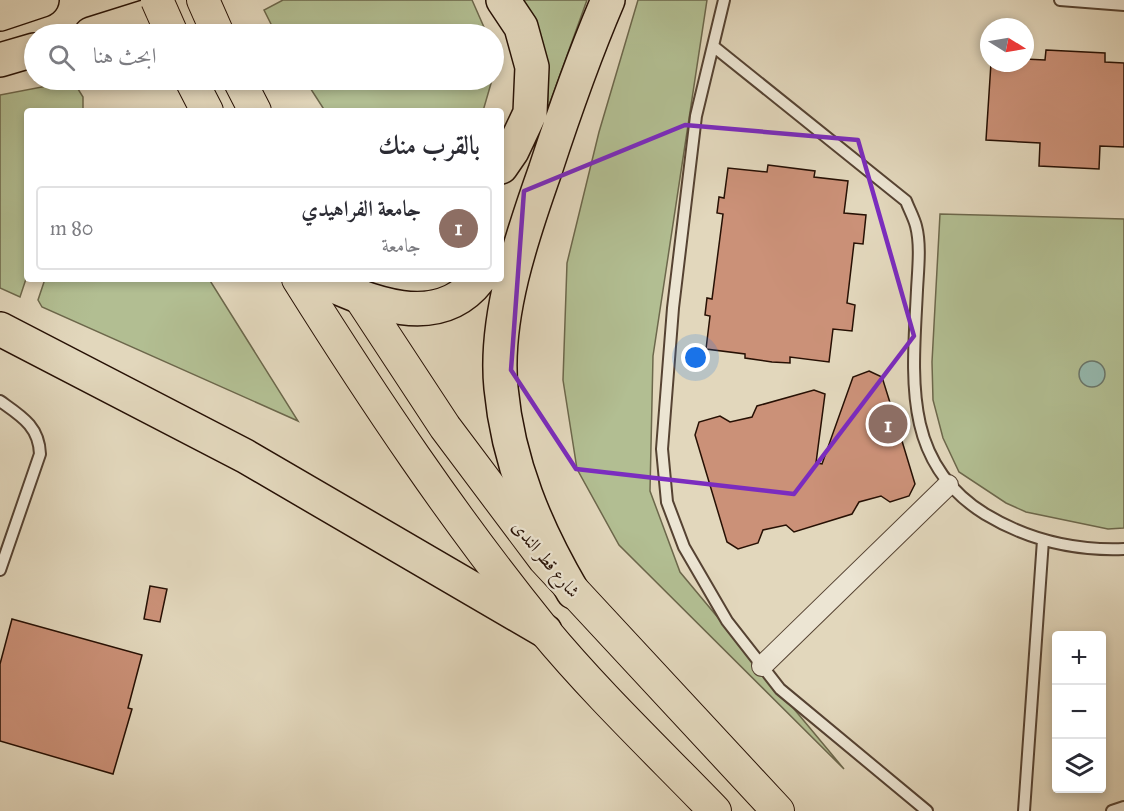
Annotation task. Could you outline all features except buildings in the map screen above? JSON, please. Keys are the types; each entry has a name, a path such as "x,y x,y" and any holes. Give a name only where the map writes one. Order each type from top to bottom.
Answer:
{"highway":[{"path":"0,14 42,0"},
{"path":"503,0 521,27 532,67 530,113 504,163"},
{"path":"573,592 527,505 511,446 501,387 503,336 510,283 541,182 578,71 608,0"},
{"path":"130,24 158,17"},
{"path":"0,60 24,53"},
{"path":"504,246 541,182"},
{"path":"330,282 354,288 385,307 423,309 453,300 475,282"},
{"path":"0,329 244,456 545,631"}],"main road":[{"path":"203,0 214,24"},
{"path":"244,90 253,108"},
{"path":"300,282 423,471 545,631 715,811"},
{"name":"شارع قطر الندى","path":"354,288 478,472 573,592 778,811"}],"street":[{"path":"762,666 948,485"}],"lane":[{"path":"724,0 696,116 673,308 662,449 667,502 684,547 727,621 780,689 927,811"},
{"path":"1060,0 1124,5"},
{"path":"713,46 906,201 917,227 914,362 917,413 930,456 948,485 975,507 1011,530 1043,540 1098,550 1124,549"},
{"path":"0,401 33,427 40,447 36,467 0,570"},
{"path":"1024,811 1043,540"},
{"path":"1112,811 1124,807"}],"highlighted area":[{"path":"685,125 858,140 914,336 794,494 576,469 511,370 524,191"}],"green space":[{"path":"283,0 472,0 483,24 271,24 264,10"},
{"path":"522,0 587,0 547,111 548,80 545,53 536,27"},
{"path":"638,0 707,0 653,356 650,491 680,572 844,769 619,545 577,469 563,380 567,263 599,132"},
{"path":"26,90 79,90 83,97 83,108 24,108 25,282 20,297 0,288 0,95"},
{"path":"311,90 489,90 484,108 323,108"},
{"path":"940,214 1124,219 1124,528 1108,529 1026,512 1006,503 959,472 943,438 933,400 932,362"},
{"path":"44,282 211,282 298,421 42,307 38,300"}],"water":[{"path":"1092,361 1101,365 1105,374 1101,383 1092,387 1083,383 1079,374 1083,365"}],"tunnel":[{"path":"145,17 191,0"}],"place":[{"name":"جامعة الفراهيدي","path":"888,424"}]}
